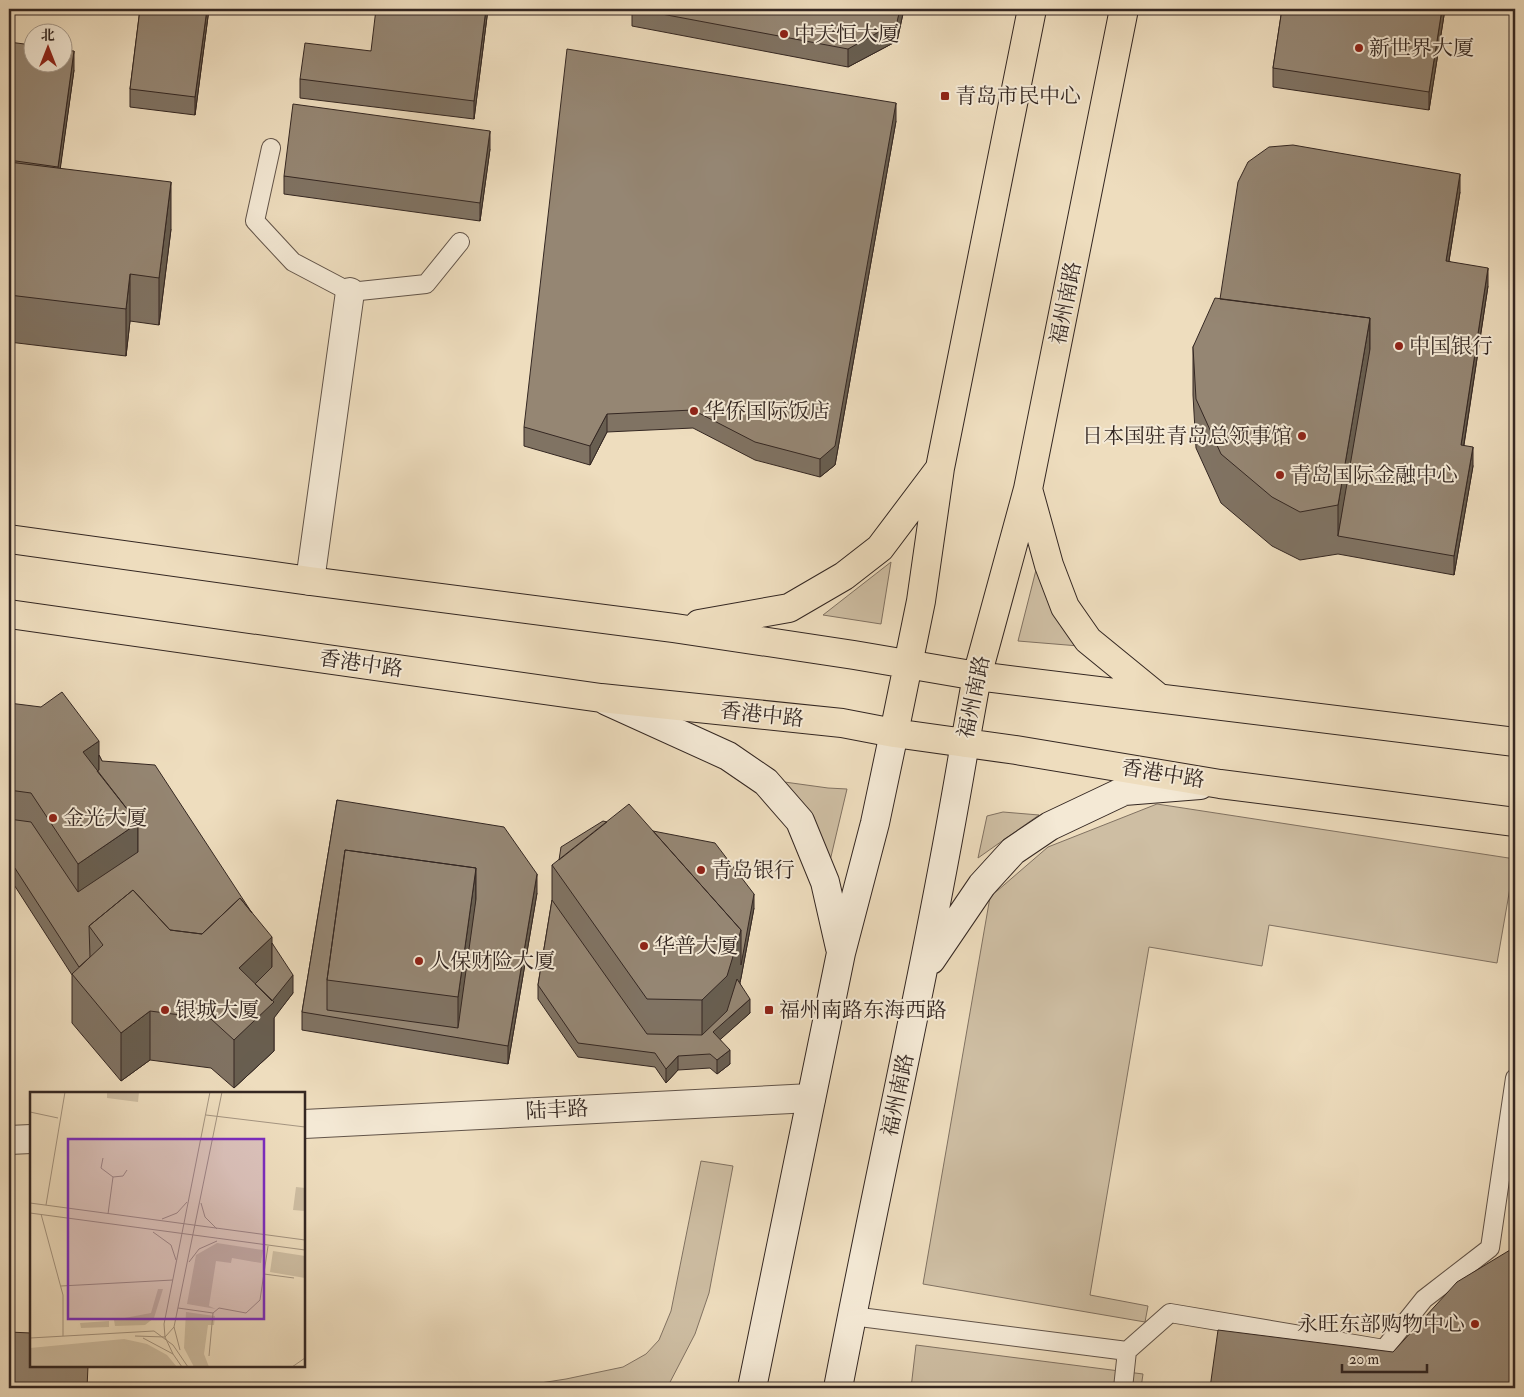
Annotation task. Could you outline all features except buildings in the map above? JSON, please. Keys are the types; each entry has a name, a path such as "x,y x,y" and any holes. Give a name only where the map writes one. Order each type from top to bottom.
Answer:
{"main road":[{"path":"752,1388 841,953 875,822 908,665 920,601 940,468 1032,9"},
{"name":"福州南路","path":"838,1388 924,972 977,676 1028,489 1124,9"},
{"path":"310,581 350,292"},
{"path":"674,628 789,608 844,576 880,548 940,468"},
{"path":"1028,489 1049,565 1065,607 1088,640 1159,698"},
{"path":"9,539 310,581 674,628 977,676 1515,742"},
{"name":"香港中路","path":"9,614 601,698 842,723 894,733 1220,784 1515,822"},
{"path":"601,698 728,756 766,782 800,821 825,882 841,953"},
{"path":"924,972 982,885 1013,851 1050,826 1124,791 1220,784"},
{"name":"陆丰路","path":"305,1124 811,1098"},
{"path":"9,1140 30,1139"}],"lane":[{"path":"271,148 255,221 293,262 350,292 426,284 460,242"},
{"path":"1123,1388 1127,1351 1170,1313 1384,1349 1424,1298 1490,1248 1515,1078"},
{"path":"852,1316 1127,1351"}],"shaded area":[{"path":"891,562 881,624 823,615"},
{"path":"1036,570 1054,611 1079,646 1018,641"},
{"path":"770,780 847,789 825,882"},
{"path":"1157,804 1515,859 1497,963 1269,925 1262,966 1149,947 1090,1295 1148,1306 1145,1322 923,1284 990,897 1048,847"},
{"path":"1003,812 1039,815 978,858 987,816"},
{"path":"701,1161 733,1166 709,1293 695,1334 667,1388 508,1388 566,1379 623,1367 646,1354 659,1340 671,1311"},
{"path":"916,1345 1143,1374 1141,1388 911,1388"}],"place":[{"name":"中天恒大厦","path":"784,34"},
{"name":"新世界大厦","path":"1359,48"},
{"name":"青岛市民中心","path":"945,96"},
{"name":"中国银行","path":"1399,346"},
{"name":"华侨国际饭店","path":"694,411"},
{"name":"日本国驻青岛总领事馆","path":"1302,436"},
{"name":"青岛国际金融中心","path":"1280,475"},
{"name":"金光大厦","path":"53,818"},
{"name":"青岛银行","path":"701,870"},
{"name":"华普大厦","path":"644,946"},
{"name":"人保财险大厦","path":"419,961"},
{"name":"银城大厦","path":"165,1010"},
{"name":"福州南路东海西路","path":"769,1010"},
{"name":"永旺东部购物中心","path":"1475,1324"}]}
